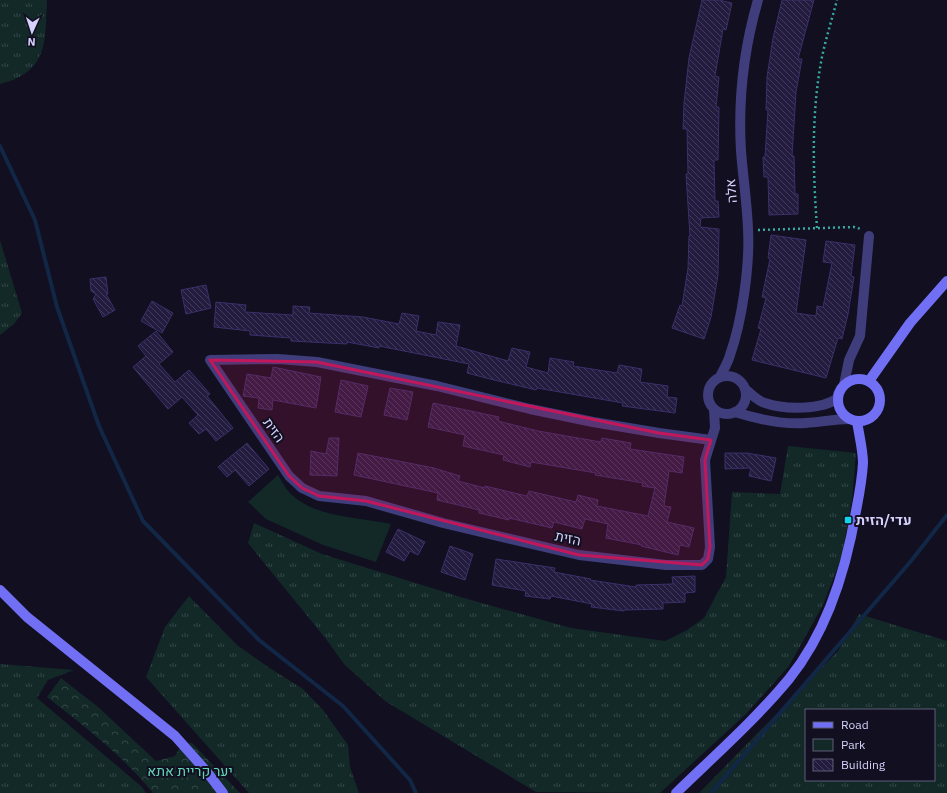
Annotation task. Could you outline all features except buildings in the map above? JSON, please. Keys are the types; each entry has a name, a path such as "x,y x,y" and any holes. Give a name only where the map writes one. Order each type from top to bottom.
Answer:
{"street":[{"name":"אלה","path":"720,377 730,356 738,324 746,276 748,231 741,150 741,117 746,54 758,0"},
{"path":"844,385 856,379 869,381 879,390 881,403 875,415 870,419 804,423 782,422 754,418 735,412 724,414 714,410 710,404 708,392 714,380 726,376 738,379 745,389 766,404 784,406 819,406 838,398 838,394 844,385 849,360 860,336 869,236"},
{"path":"869,381 910,323 947,281"},
{"name":"הזית","path":"711,440 593,422 530,409 437,386 317,362 278,360 210,360 289,476 302,488 319,496 366,502 443,523 579,555 666,564 702,565 708,559 710,547 705,460 715,428 714,410"},
{"path":"735,412 743,405 746,394 745,389"},
{"path":"676,793 769,702 790,677 811,646 840,583 851,542 861,485 863,462 853,420 840,409 838,394"},
{"path":"0,590 27,617 175,736 207,772 223,793"}],"path":[{"path":"817,228 814,181 815,108 822,56 837,0"},
{"path":"748,231 854,227 861,229 869,236"}],"highlighted area":[{"path":"210,360 317,362 659,433 711,440 705,460 710,547 708,559 702,565 579,555 366,501 319,496 302,488 289,476"}],"green space":[{"path":"0,0 47,0 44,41 41,53 36,63 28,72 16,79 0,84"},
{"path":"0,240 22,313 14,324 0,335"},
{"path":"788,446 856,453 852,500 842,556 823,605 789,666 746,714 660,793 536,792 385,701 344,664 326,639 248,543 254,523 322,554 464,598 571,628 665,641 687,630 704,618 726,577 732,492 780,494"},
{"path":"278,475 292,495 302,503 339,516 391,524 376,562 323,545 266,519 248,502"},
{"path":"189,596 237,645 303,689 323,710 348,745 350,767 359,793 249,793 146,677 165,627"},
{"path":"859,614 947,641 947,793 699,793 838,651"},
{"path":"0,664 74,670 48,680 37,698 142,787 146,793 0,793"},
{"name":"יער קריית אתא","path":"61,678 98,707 156,761 175,756 182,744 192,743 240,793 153,793 116,754 89,730 47,697"}],"waterway":[{"path":"0,146 35,220 57,307 99,426 143,521 259,640 343,706 410,780 416,793"},
{"path":"711,793 911,561 947,515"}],"place":[{"name":"עדי/הזית","path":"848,520"}]}
